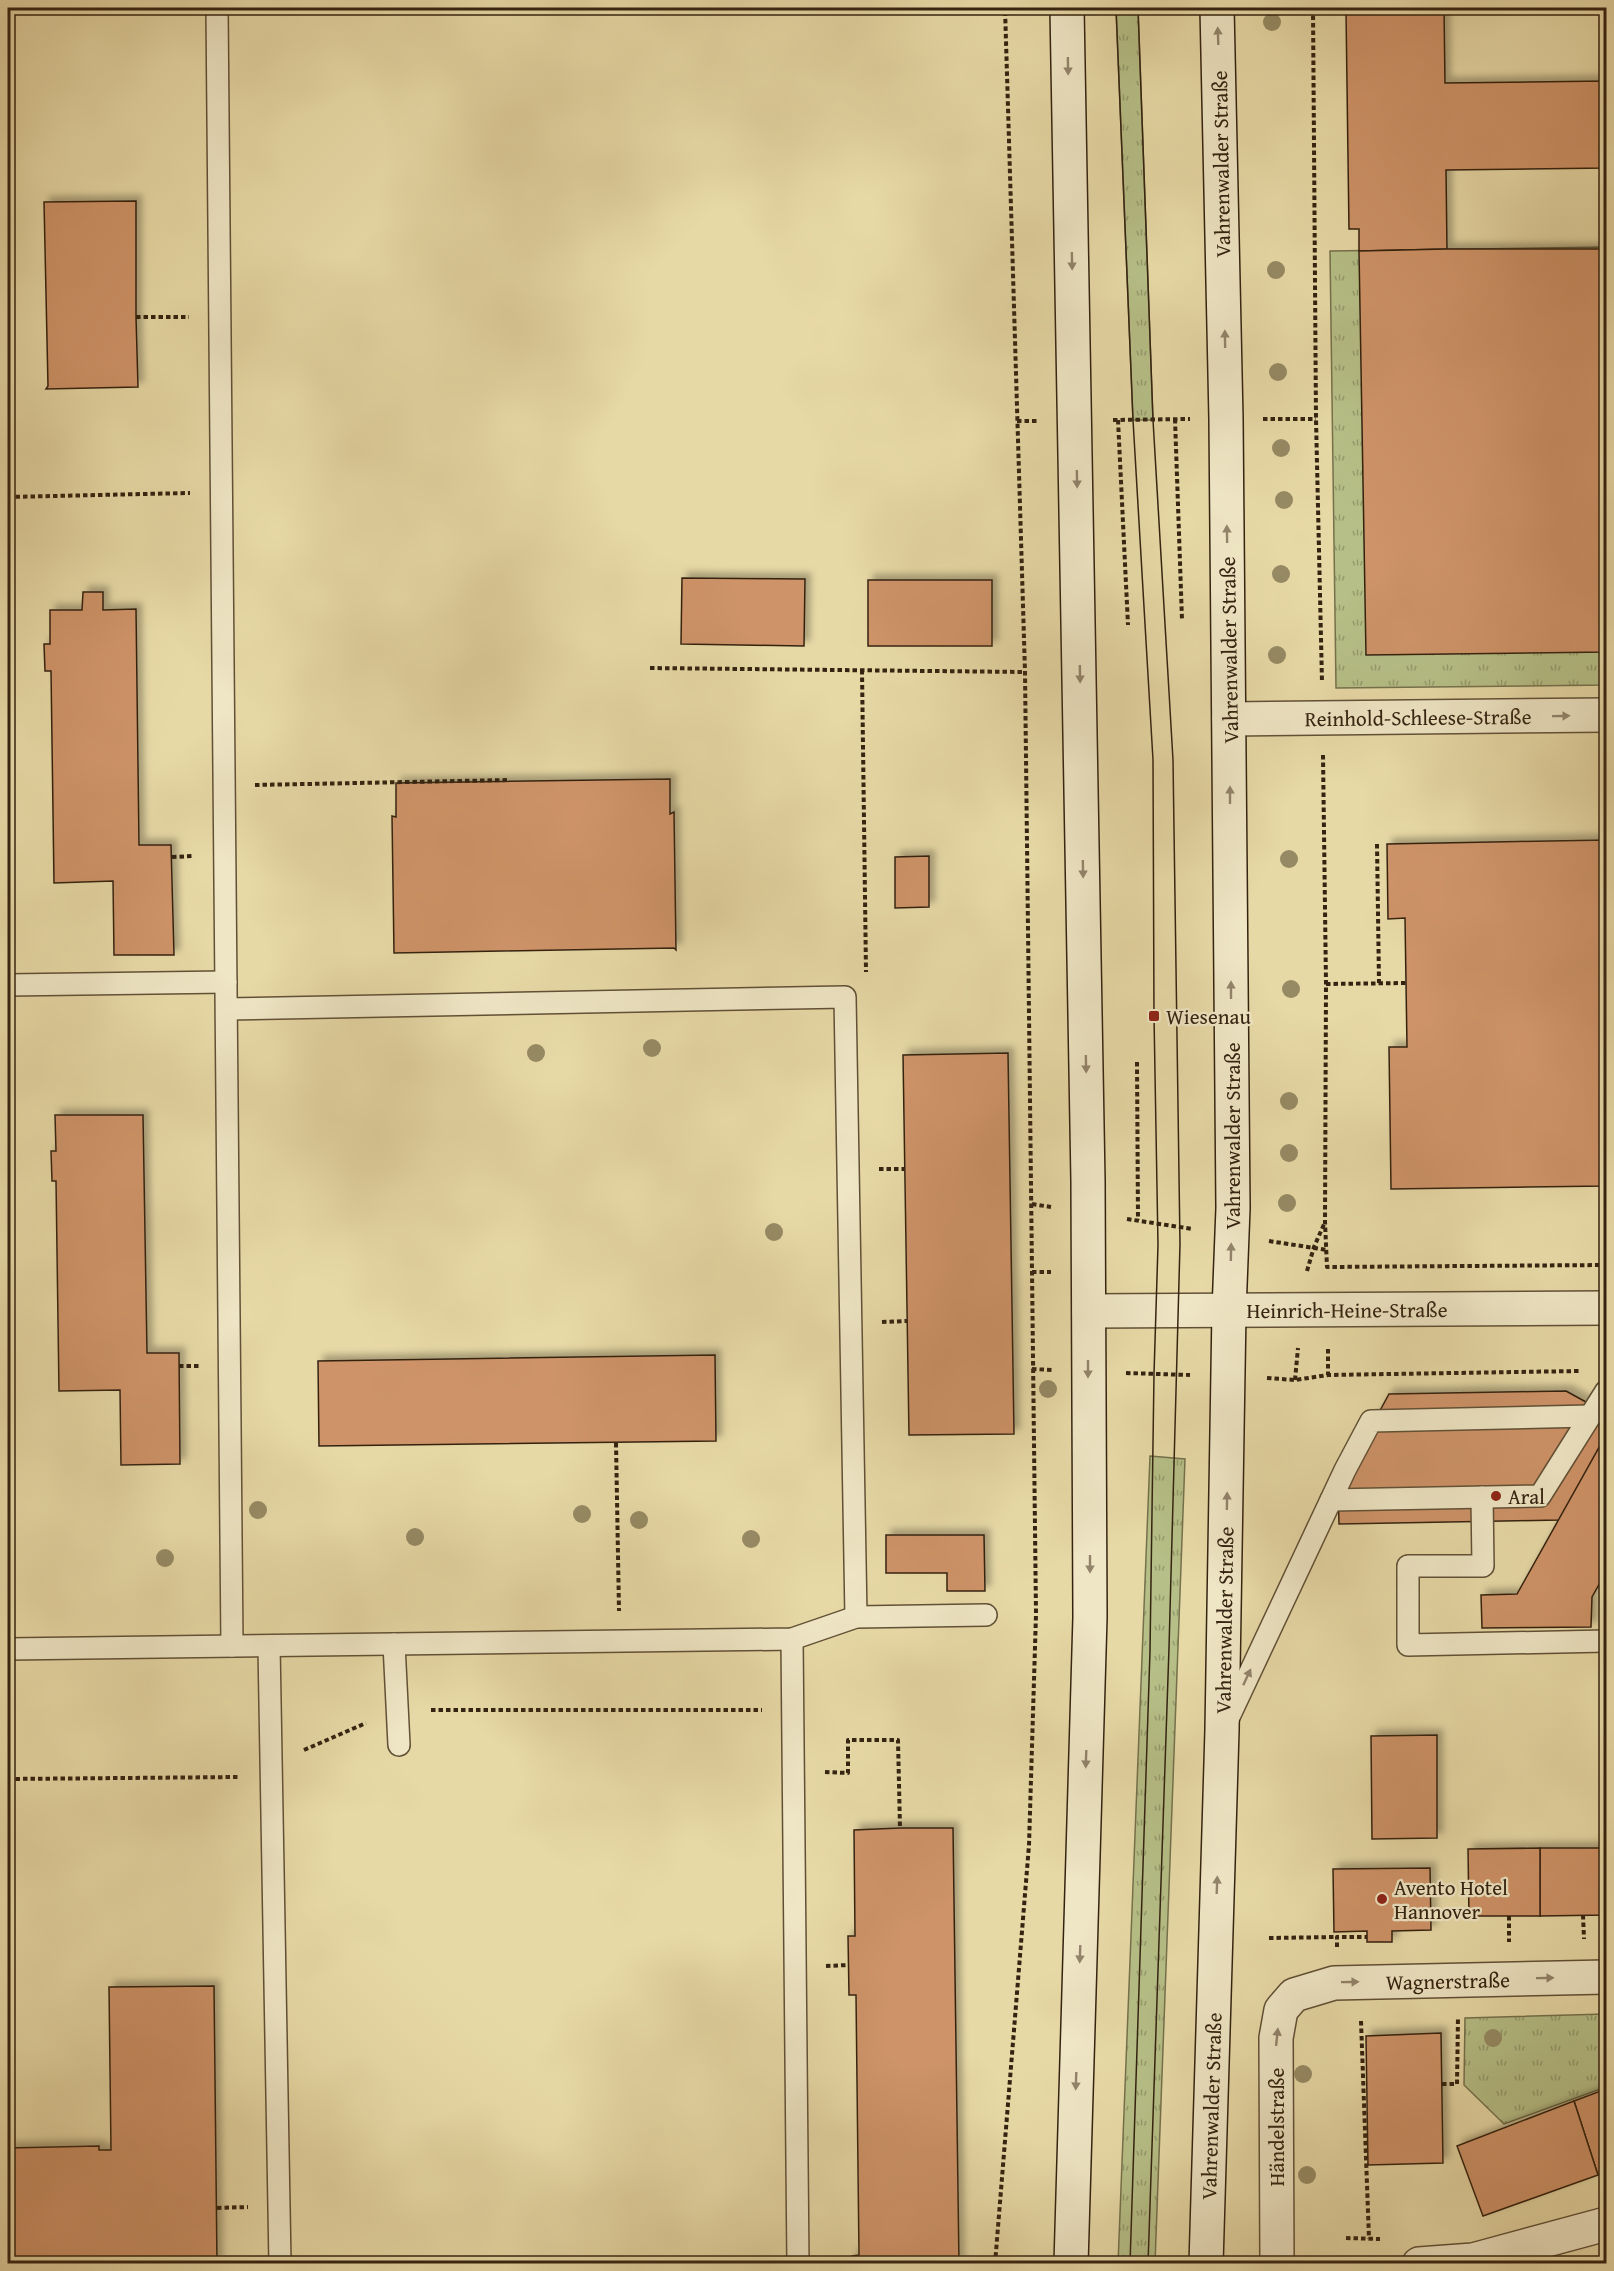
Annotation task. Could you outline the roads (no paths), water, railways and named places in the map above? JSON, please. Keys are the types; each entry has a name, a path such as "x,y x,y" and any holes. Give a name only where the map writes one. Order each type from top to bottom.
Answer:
{"main road":[{"path":"1067,8 1076,420 1089,1311 1090,1617 1071,2264"},
{"name":"Vahrenwalder Straße","path":"1206,2264 1222,1730 1229,1311 1233,1208 1226,419 1217,8"},
{"name":"Reinhold-Schleese-Straße","path":"1230,719 1606,715"},
{"name":"Heinrich-Heine-Straße","path":"1089,1311 1606,1308"},
{"name":"Wagnerstraße","path":"1294,1995 1334,1983 1606,1977"},
{"name":"Händelstraße","path":"1277,2264 1276,2038 1281,2010 1294,1995"},
{"path":"1419,2264 1473,2260 1606,2224"}],"lane":[{"path":"217,8 232,1646"},
{"path":"8,985 226,982"},
{"path":"227,1009 845,997 856,1617"},
{"path":"1331,1500 1540,1496 1606,1393"},
{"path":"1222,1730 1371,1420 1590,1416"},
{"path":"1482,1497 1483,1566 1408,1566 1408,1645 1606,1641"},
{"path":"8,1649 792,1639 856,1617 986,1615"},
{"path":"792,1639 798,2264"},
{"path":"394,1644 399,1745"},
{"path":"269,1646 280,2264"}],"tram line":[{"path":"1116,8 1133,420 1153,760 1158,1245 1150,1651 1130,2264"},
{"path":"1138,8 1153,420 1173,760 1180,1244 1148,2264"}],"place":[{"name":"Wiesenau","path":"1154,1016"},
{"name":"Aral","path":"1496,1496"},
{"name":"Avento Hotel Hannover","path":"1382,1899"}]}
